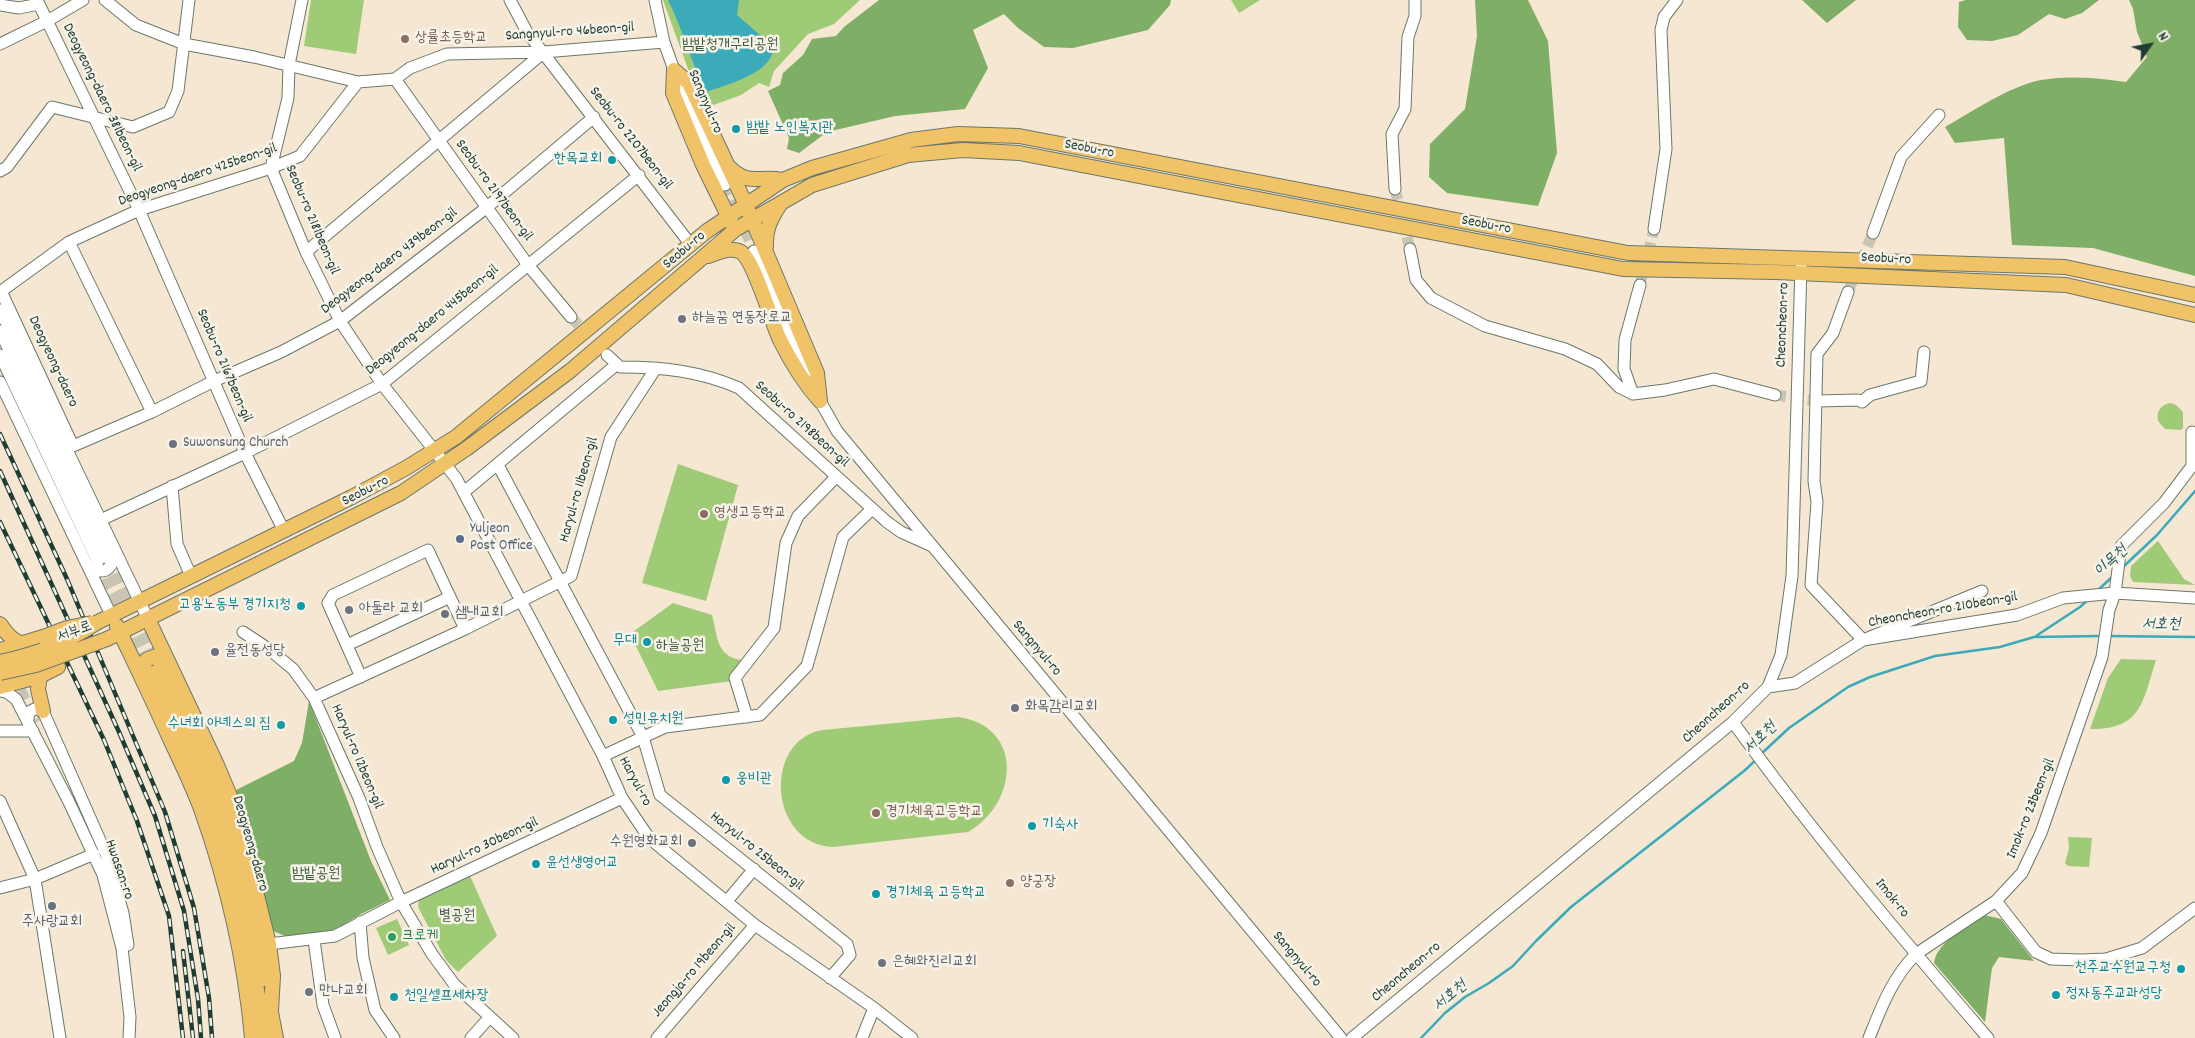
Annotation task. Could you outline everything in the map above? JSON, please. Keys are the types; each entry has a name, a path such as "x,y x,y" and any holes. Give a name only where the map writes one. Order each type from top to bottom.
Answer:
{"main road":[{"path":"674,70 689,83 752,218 760,250 817,373 820,400"},
{"path":"674,70 673,92 728,217 736,229"},
{"name":"Seobu-ro","path":"98,622 284,531 398,472 456,437 691,245 728,217 783,180 812,168 911,140 958,134 1019,136 1628,252 2065,267 2195,295"},
{"name":"Seobu-ro","path":"107,639 401,493 570,371 736,229 752,218 812,184 908,155 963,150 1019,153 1624,269 1801,273 2066,285 2195,314"},
{"path":"726,164 738,176 753,180 769,177 783,180"},
{"path":"760,250 770,218 784,199"},
{"path":"702,258 730,249 742,253 750,264 780,339 802,381 820,400"},
{"path":"112,615 120,633 156,670 199,725 230,796 252,870 269,944 273,976 272,1011"},
{"path":"148,619 156,670 222,875 246,982 252,1038"},
{"path":"0,650 24,644 67,628 98,622"},
{"name":"서부로","path":"0,662 32,655 73,638 98,622"},
{"path":"0,624 4,631 17,643 24,644"},
{"path":"0,687 40,676 81,656 107,639"},
{"name":"서부로","path":"0,673 36,665 107,639"},
{"name":"Deogyeong-daero","path":"156,670 207,769 231,833 259,946 276,1038"},
{"name":"Deogyeong-daero","path":"156,670 221,835 249,947 264,1038"},
{"path":"35,721 39,699 40,676"}],"street":[{"path":"0,44 47,21 83,0"},
{"path":"105,0 136,24 184,44 289,65 358,82 394,79"},
{"path":"0,171 7,168 52,107 133,127 169,112 178,91 189,0"},
{"name":"Seobu-ro 2181beon-gil","path":"302,0 289,65 288,98 271,168 306,252 340,321 382,384 435,450"},
{"name":"Seobu-ro 2207beon-gil","path":"510,0 527,32 640,175 691,245"},
{"name":"Sangnyul-ro","path":"654,0 664,42 674,70 725,185"},
{"path":"1395,189 1392,134 1405,108 1408,37 1415,16 1415,0"},
{"path":"1654,229 1666,150 1661,30 1664,17 1677,0"},
{"path":"0,5 19,8 38,2"},
{"name":"Deogyeong-daero 381beon-gil","path":"38,2 139,210"},
{"name":"Sangnyul-ro 46beon-gil","path":"394,79 410,68 447,54 544,52 664,42"},
{"path":"306,252 544,52"},
{"name":"Seobu-ro 2197beon-gil","path":"394,79 528,265 572,318"},
{"name":"Deogyeong-daero 425beon-gil","path":"1,292 69,242 139,210 271,168 300,156 358,82"},
{"path":"1873,233 1900,157 1939,114"},
{"name":"Deogyeong-daero 439beon-gil","path":"73,446 282,352 340,321 486,208 594,117"},
{"name":"Deogyeong-daero 445beon-gil","path":"107,517 245,453 382,384 640,175"},
{"name":"Seobu-ro 2167beon-gil","path":"139,210 245,453 284,531"},
{"path":"69,242 152,412"},
{"path":"1410,249 1416,280 1430,298 1485,326 1564,349 1596,364 1619,387 1633,394 1666,390 1714,380 1775,395"},
{"name":"Cheoncheon-ro","path":"1352,1038 1733,722 1768,687 1781,655 1792,576 1802,257"},
{"path":"1633,394 1624,369 1625,340 1640,285"},
{"name":"Deogyeong-daero","path":"1,292 73,446"},
{"path":"1848,292 1832,333 1817,354 1814,480 1817,502 1811,585 1863,640"},
{"path":"0,310 102,560 112,615"},
{"path":"0,331 102,560"},
{"path":"1817,401 1858,400 1862,402 1870,395 1921,381 1924,352"},
{"path":"0,355 66,482"},
{"path":"464,492 616,365 607,355"},
{"name":"Seobu-ro 2198beon-gil","path":"616,365 620,367 656,368 696,373 722,380 739,388 872,509 901,532 932,546"},
{"name":"Haryul-ro 11beon-gil","path":"521,602 571,576 611,437 656,368"},
{"path":"0,382 102,560 140,601 148,619"},
{"name":"Sangnyul-ro","path":"820,400 838,431 1341,1038"},
{"path":"2115,593 2120,548 2164,502 2192,466 2192,432"},
{"name":"Haryul-ro","path":"435,450 464,492 603,756 622,798 649,838 755,924 874,1008 912,1038"},
{"name":"Haryul-ro 25beon-gil","path":"498,465 643,737 660,795 847,944 850,955 830,978"},
{"path":"747,717 735,678 774,628 786,543 798,516 836,477"},
{"path":"172,486 177,544 192,576"},
{"path":"603,756 665,726 760,715 807,666 843,537 872,509"},
{"path":"361,677 328,603 332,595 428,550 465,629"},
{"name":"Cheoncheon-ro 210beon-gil","path":"1768,687 1795,683 1863,640 1982,591"},
{"name":"Cheoncheon-ro 210beon-gil","path":"1863,640 2017,615 2063,598 2086,595 2115,593 2195,598"},
{"name":"Imok-ro 23beon-gil","path":"1869,1038 1887,993 1916,954 1996,901 2022,873 2041,833 2102,657 2108,615 2115,593"},
{"path":"347,645 450,597"},
{"name":"Haryul-ro 12beon-gil","path":"512,1038 454,984 432,954 401,902 377,847 359,798 314,698 521,602"},
{"path":"243,632 270,650 292,669 314,698"},
{"path":"0,691 6,692 16,699 35,721 106,854 124,913 129,954 129,1038"},
{"path":"0,731 35,721"},
{"path":"35,721 106,883 122,948 129,1006"},
{"name":"Imok-ro","path":"1733,722 1774,777 1916,954 1988,1038"},
{"name":"Haryul-ro 30beon-gil","path":"269,944 335,936 401,902 622,798"},
{"path":"0,801 35,879 60,1038"},
{"path":"0,888 35,879 94,854"},
{"path":"727,901 754,869"},
{"path":"1996,901 2036,952 2051,958 2074,960 2106,959 2142,948 2195,908"},
{"path":"360,922 363,958 375,1010 394,1038"},
{"name":"Jeongja-ro 19beon-gil","path":"658,1038 755,924"},
{"path":"314,940 323,1005 335,1038"},
{"path":"862,1038 874,1008"},
{"path":"471,1038 489,1018"}],"green space":[{"path":"311,0 364,0 356,54 304,46"},
{"name":"밤밭청개구리공원","path":"663,0 860,0 834,24 808,34 774,71 769,87 759,83 741,95 708,107 688,69"},
{"path":"879,0 1171,0 1170,5 1148,30 1073,48 1044,47 1018,28 1004,14 973,30 988,68 965,109 895,116 827,132 799,153 787,149 789,138 768,91 780,85 783,73 803,55 812,39 836,36 844,27"},
{"path":"1231,0 1260,0 1239,13"},
{"path":"1475,0 1528,0 1548,41 1557,153 1538,206 1447,193 1429,177 1430,144 1465,109 1477,36"},
{"path":"1802,0 1856,0 1827,23"},
{"path":"1966,0 2099,0 2082,13 2065,19 2049,14 2018,35 1992,41 1967,40 1958,27 1959,2"},
{"path":"2129,0 2195,0 2195,276 2093,248 2012,245 2004,138 1955,143 1945,127 2004,93 2041,80 2084,78 2126,82 2147,57 2137,32 2133,9"},
{"path":"2170,403 2176,405 2183,412 2183,428 2181,430 2165,429 2158,421 2160,409"},
{"path":"678,464 738,485 706,601 642,583"},
{"path":"2158,541 2184,579 2195,585 2133,582 2130,576 2131,566"},
{"name":"하늘공원","path":"673,603 712,615 717,638 723,651 735,658 744,660 732,681 658,691 630,634"},
{"path":"2121,659 2156,660 2143,700 2138,710 2120,724 2107,728 2090,729 2108,678"},
{"name":"밤밭공원","path":"309,701 371,861 390,900 359,915 330,934 287,937 271,930 251,847 253,840 236,790 294,761 302,743"},
{"path":"958,717 979,723 995,735 1004,750 1007,767 1005,785 997,803 985,819 968,832 833,847 811,841 796,829 785,811 781,791 783,770 790,752 804,737 823,730"},
{"path":"2068,837 2092,838 2089,867 2068,866 2065,863 2069,848"},
{"name":"별공원","path":"470,876 497,936 458,972 446,960 418,907 419,900"},
{"path":"1984,915 2001,919 2034,961 1999,957 1992,968 1985,1022 1934,963 1936,955 1947,941"},
{"name":"크로케","path":"397,919 409,945 388,955 376,928"}],"water":[{"path":"668,0 739,0 737,15 760,35 772,42 773,52 760,69 750,75 706,92"}],"waterway":[{"name":"이목천","path":"2122,568 2157,535 2195,491"},
{"name":"이목천","path":"2098,590 2112,577"},
{"name":"이목천","path":"2036,636 2089,599"},
{"name":"서호천","path":"1760,755 1789,728 1848,687 1870,677 1935,656 2000,647 2034,637 2101,636"},
{"name":"서호천","path":"2109,636 2195,637"},
{"name":"서호천","path":"1421,1038 1445,1013 1465,997 1513,966 1571,907 1757,759"}],"tunnel":[{"path":"725,185 754,251"},
{"path":"1395,189 1410,249"},
{"path":"1640,285 1654,229"},
{"path":"1848,292 1873,233"},
{"path":"571,317 604,352"},
{"path":"1775,395 1817,401"},
{"path":"107,559 158,664"},
{"path":"99,563 150,668"},
{"path":"13,675 37,722"}],"railway":[{"path":"0,434 67,579 165,812 194,908 209,998 212,1038"},
{"path":"0,471 119,732 155,816 184,911 198,999 201,1038"},
{"path":"0,522 104,740 137,821 169,916 183,1038"},
{"path":"183,951 193,1038"}],"place":[{"name":"상률초등학교","path":"405,39"},
{"name":"밤밭 노인복지관","path":"736,129"},
{"name":"한목교회","path":"612,160"},
{"name":"하늘꿈 연동장로교","path":"682,319"},
{"name":"Suwonsung Church","path":"173,444"},
{"name":"영생고등학교","path":"704,514"},
{"name":"Yuljeon Post Office","path":"460,539"},
{"name":"고용노동부 경기지청","path":"301,606"},
{"name":"아둘라 교회","path":"349,610"},
{"name":"샘내교회","path":"445,614"},
{"name":"무대","path":"647,642"},
{"name":"율전동성당","path":"215,652"},
{"name":"화목감리교회","path":"1015,708"},
{"name":"성민유치원","path":"613,720"},
{"name":"수녀회 아녜스의 집","path":"281,725"},
{"name":"웅비관","path":"726,780"},
{"name":"경기체육고등학교","path":"876,813"},
{"name":"기숙사","path":"1032,826"},
{"name":"수원영화교회","path":"692,843"},
{"name":"윤선생영어교","path":"536,864"},
{"name":"양궁장","path":"1010,883"},
{"name":"경기체육 고등학교","path":"876,894"},
{"name":"주사랑교회","path":"52,906"},
{"name":"크로케","path":"392,937"},
{"name":"은혜와진리교회","path":"882,963"},
{"name":"천주교수원교구청","path":"2181,969"},
{"name":"만나교회","path":"309,992"},
{"name":"정자동주교과성당","path":"2056,995"},
{"name":"천일셀프세차장","path":"394,997"}]}
